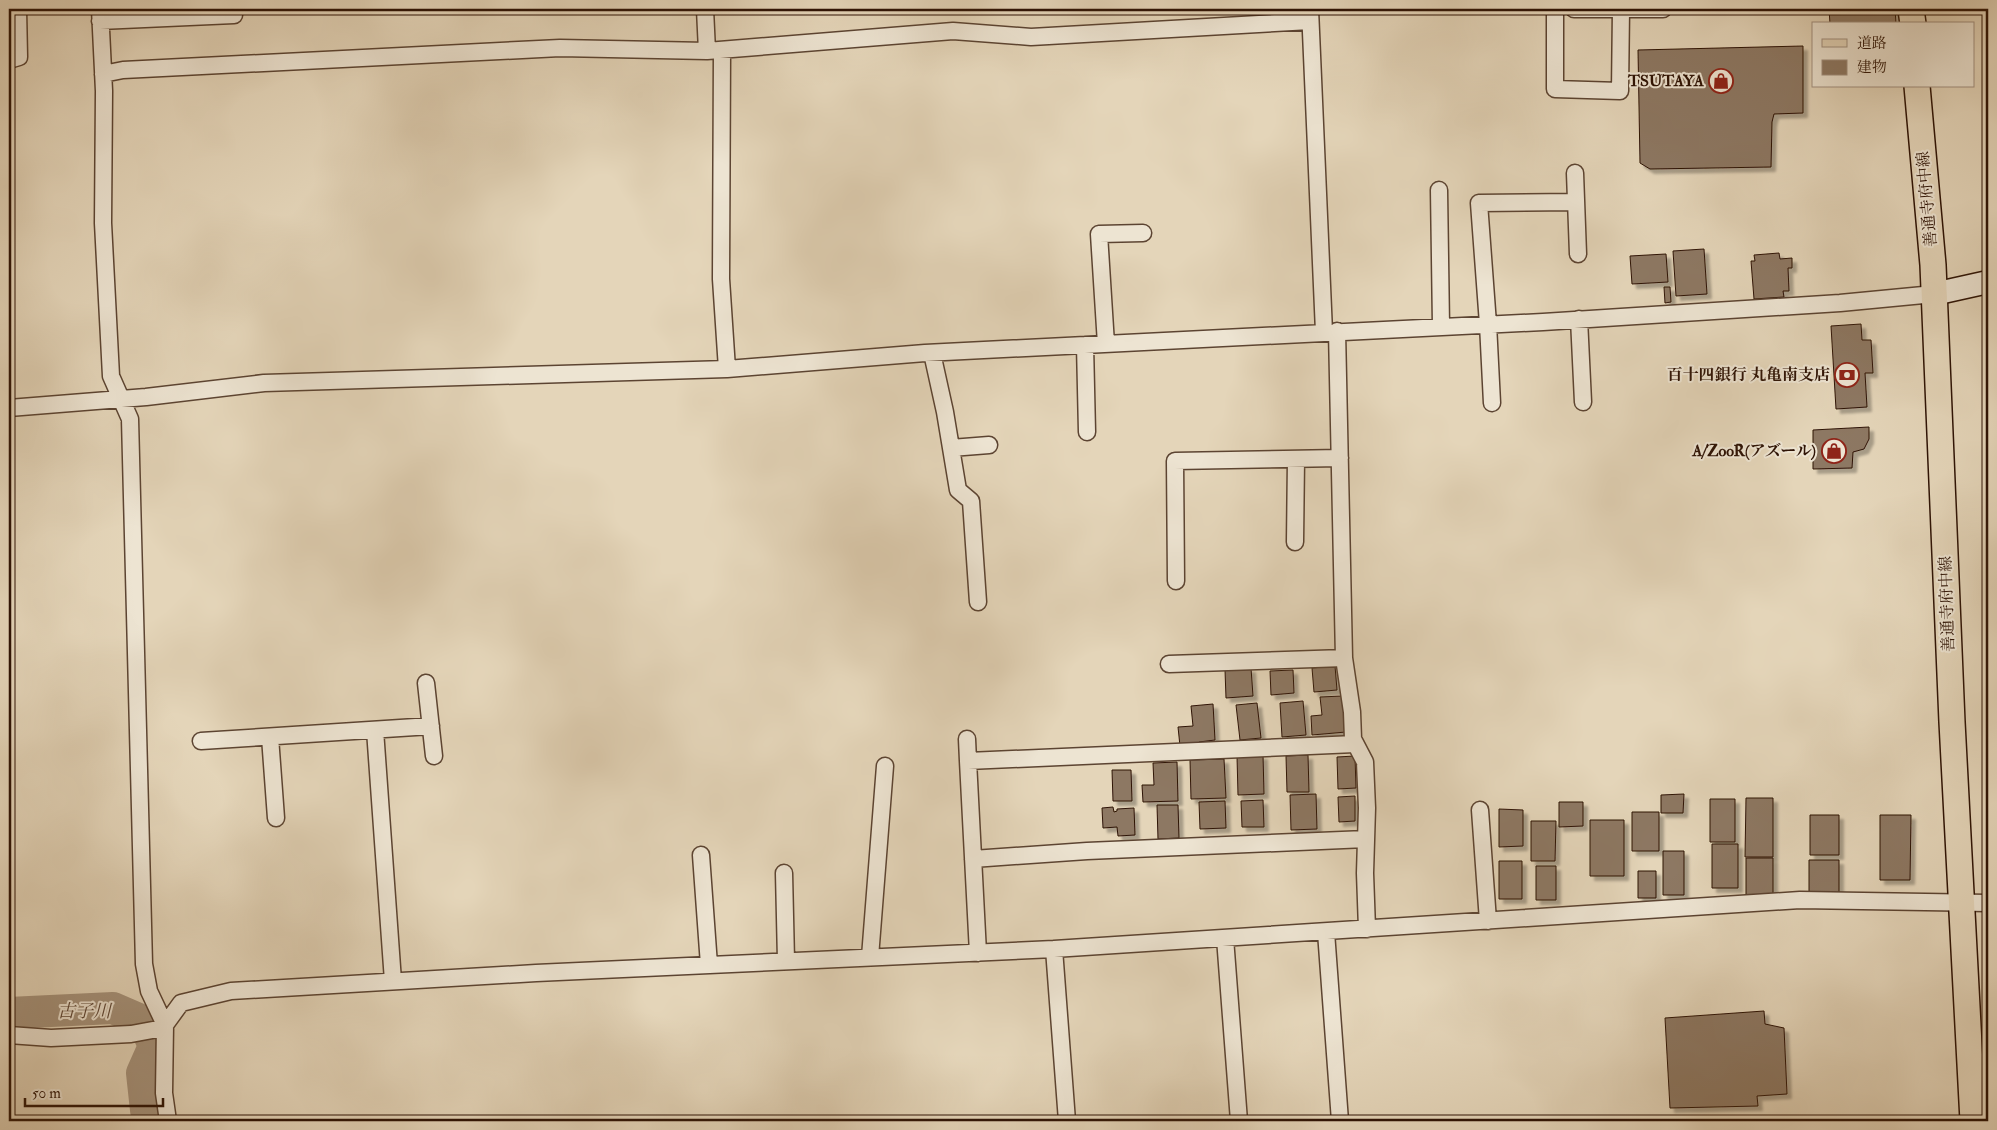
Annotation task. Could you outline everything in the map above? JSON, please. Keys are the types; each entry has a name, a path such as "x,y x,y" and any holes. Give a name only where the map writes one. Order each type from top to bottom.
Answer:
{"main road":[{"path":"1911,9 1913,22"},
{"name":"善通寺府中線","path":"1918,88 1934,294 1952,722 1973,1121"}],"street":[{"path":"9,60 19,57 18,9"},
{"path":"705,9 714,50 721,279 727,369"},
{"path":"1555,9 1555,89 1620,91 1621,9"},
{"path":"1574,9 1664,9"},
{"path":"168,1121 164,1092 161,1027 149,991 144,964 130,419 111,376 103,223 103,74 100,15 234,15"},
{"path":"103,74 123,70 560,48 714,50 953,31 1031,37 1310,15 1340,458 1344,658 1352,712 1353,739 1364,762 1367,929"},
{"path":"1575,173 1578,254"},
{"path":"1439,190 1441,326"},
{"path":"1492,403 1479,203 1576,202"},
{"path":"1106,344 1099,234 1143,233"},
{"path":"9,408 121,399 264,383 727,369 932,353 1579,319 1840,303 1934,294 1988,282"},
{"path":"1579,319 1583,402"},
{"path":"1085,345 1087,432"},
{"path":"932,353 958,490 972,501 978,602"},
{"path":"951,448 989,445"},
{"path":"1176,581 1175,461 1340,458"},
{"path":"1295,542 1296,459"},
{"path":"1169,664 1344,658"},
{"path":"426,683 434,756"},
{"path":"201,741 431,726"},
{"path":"375,730 393,981"},
{"path":"270,737 276,818"},
{"path":"967,739 978,953"},
{"path":"968,762 1355,744"},
{"path":"870,957 885,766"},
{"path":"1480,810 1488,921"},
{"path":"973,859 1087,851 1366,839"},
{"path":"701,856 709,965"},
{"path":"784,873 786,961"},
{"path":"9,1035 51,1038 131,1034 161,1027 181,1003 231,991 393,981 1054,949 1800,900 1988,903"},
{"path":"1326,932 1340,1121"},
{"path":"1224,938 1239,1121"},
{"path":"1054,949 1067,1121"}],"building":[{"path":"1829,9 1895,9 1896,22 1830,22"},
{"name":"TSUTAYA","path":"1803,46 1803,113 1774,114 1772,122 1771,167 1650,169 1640,163 1638,50"},
{"path":"1704,249 1707,294 1676,296 1673,251"},
{"path":"1779,253 1780,259 1792,258 1792,268 1788,268 1789,291 1783,291 1784,297 1754,299 1751,261 1755,261 1754,255"},
{"path":"1666,254 1668,282 1632,284 1630,256"},
{"path":"1664,287 1670,287 1671,302 1665,303"},
{"path":"1861,324 1862,340 1871,340 1873,373 1865,373 1867,407 1836,409 1831,326"},
{"path":"1869,427 1869,439 1864,449 1853,452 1852,468 1813,469 1813,430"},
{"path":"1335,666 1337,690 1314,692 1312,668"},
{"path":"1251,668 1253,696 1226,698 1225,670"},
{"path":"1293,670 1294,693 1271,695 1270,671"},
{"path":"1343,696 1346,732 1312,735 1311,716 1322,715 1320,697"},
{"path":"1303,701 1306,735 1282,737 1280,703"},
{"path":"1257,703 1261,738 1240,740 1236,705"},
{"path":"1213,704 1215,740 1180,746 1178,727 1193,726 1191,706"},
{"path":"1263,755 1264,794 1238,795 1237,756"},
{"path":"1308,755 1309,792 1287,792 1286,756"},
{"path":"1355,756 1356,788 1338,789 1337,757"},
{"path":"1224,759 1226,798 1191,799 1190,760"},
{"path":"1177,762 1178,801 1143,802 1142,785 1154,785 1153,763"},
{"path":"1112,770 1131,770 1132,801 1113,801"},
{"path":"1316,794 1317,829 1291,830 1290,795"},
{"path":"1684,794 1683,813 1661,813 1661,795"},
{"path":"1355,796 1355,821 1339,822 1338,797"},
{"path":"1746,798 1773,798 1773,857 1745,857"},
{"path":"1710,799 1735,799 1735,842 1710,842"},
{"path":"1263,800 1264,827 1242,827 1241,801"},
{"path":"1225,801 1226,828 1200,829 1199,802"},
{"path":"1559,802 1583,802 1583,826 1559,827"},
{"path":"1157,805 1178,805 1179,838 1158,839"},
{"path":"1113,807 1114,812 1117,809 1134,808 1135,835 1118,836 1117,827 1103,828 1102,808"},
{"path":"1499,809 1523,810 1523,846 1499,847"},
{"path":"1632,812 1659,812 1659,851 1632,851"},
{"path":"1810,815 1839,815 1839,855 1810,855"},
{"path":"1880,815 1911,815 1910,880 1880,880"},
{"path":"1590,820 1624,820 1624,876 1590,876"},
{"path":"1531,821 1556,821 1555,861 1531,861"},
{"path":"1712,844 1738,844 1738,888 1712,888"},
{"path":"1663,851 1684,851 1684,895 1663,895"},
{"path":"1746,858 1773,858 1773,897 1746,897"},
{"path":"1809,860 1839,860 1839,899 1809,898"},
{"path":"1499,861 1522,861 1522,899 1499,899"},
{"path":"1536,866 1556,866 1556,900 1536,900"},
{"path":"1638,871 1656,871 1656,898 1638,898"},
{"path":"1764,1011 1765,1024 1784,1028 1787,1094 1757,1096 1758,1106 1670,1108 1665,1018"}],"waterway":[{"name":"古子川","path":"9,1013 113,1008 143,1021 154,1046 142,1073 146,1110 150,1121"}],"place":[{"name":"TSUTAYA","path":"1721,81"},
{"name":"百十四銀行 丸亀南支店","path":"1847,375"},
{"name":"A/ZooR(アズール)","path":"1834,451"}]}
